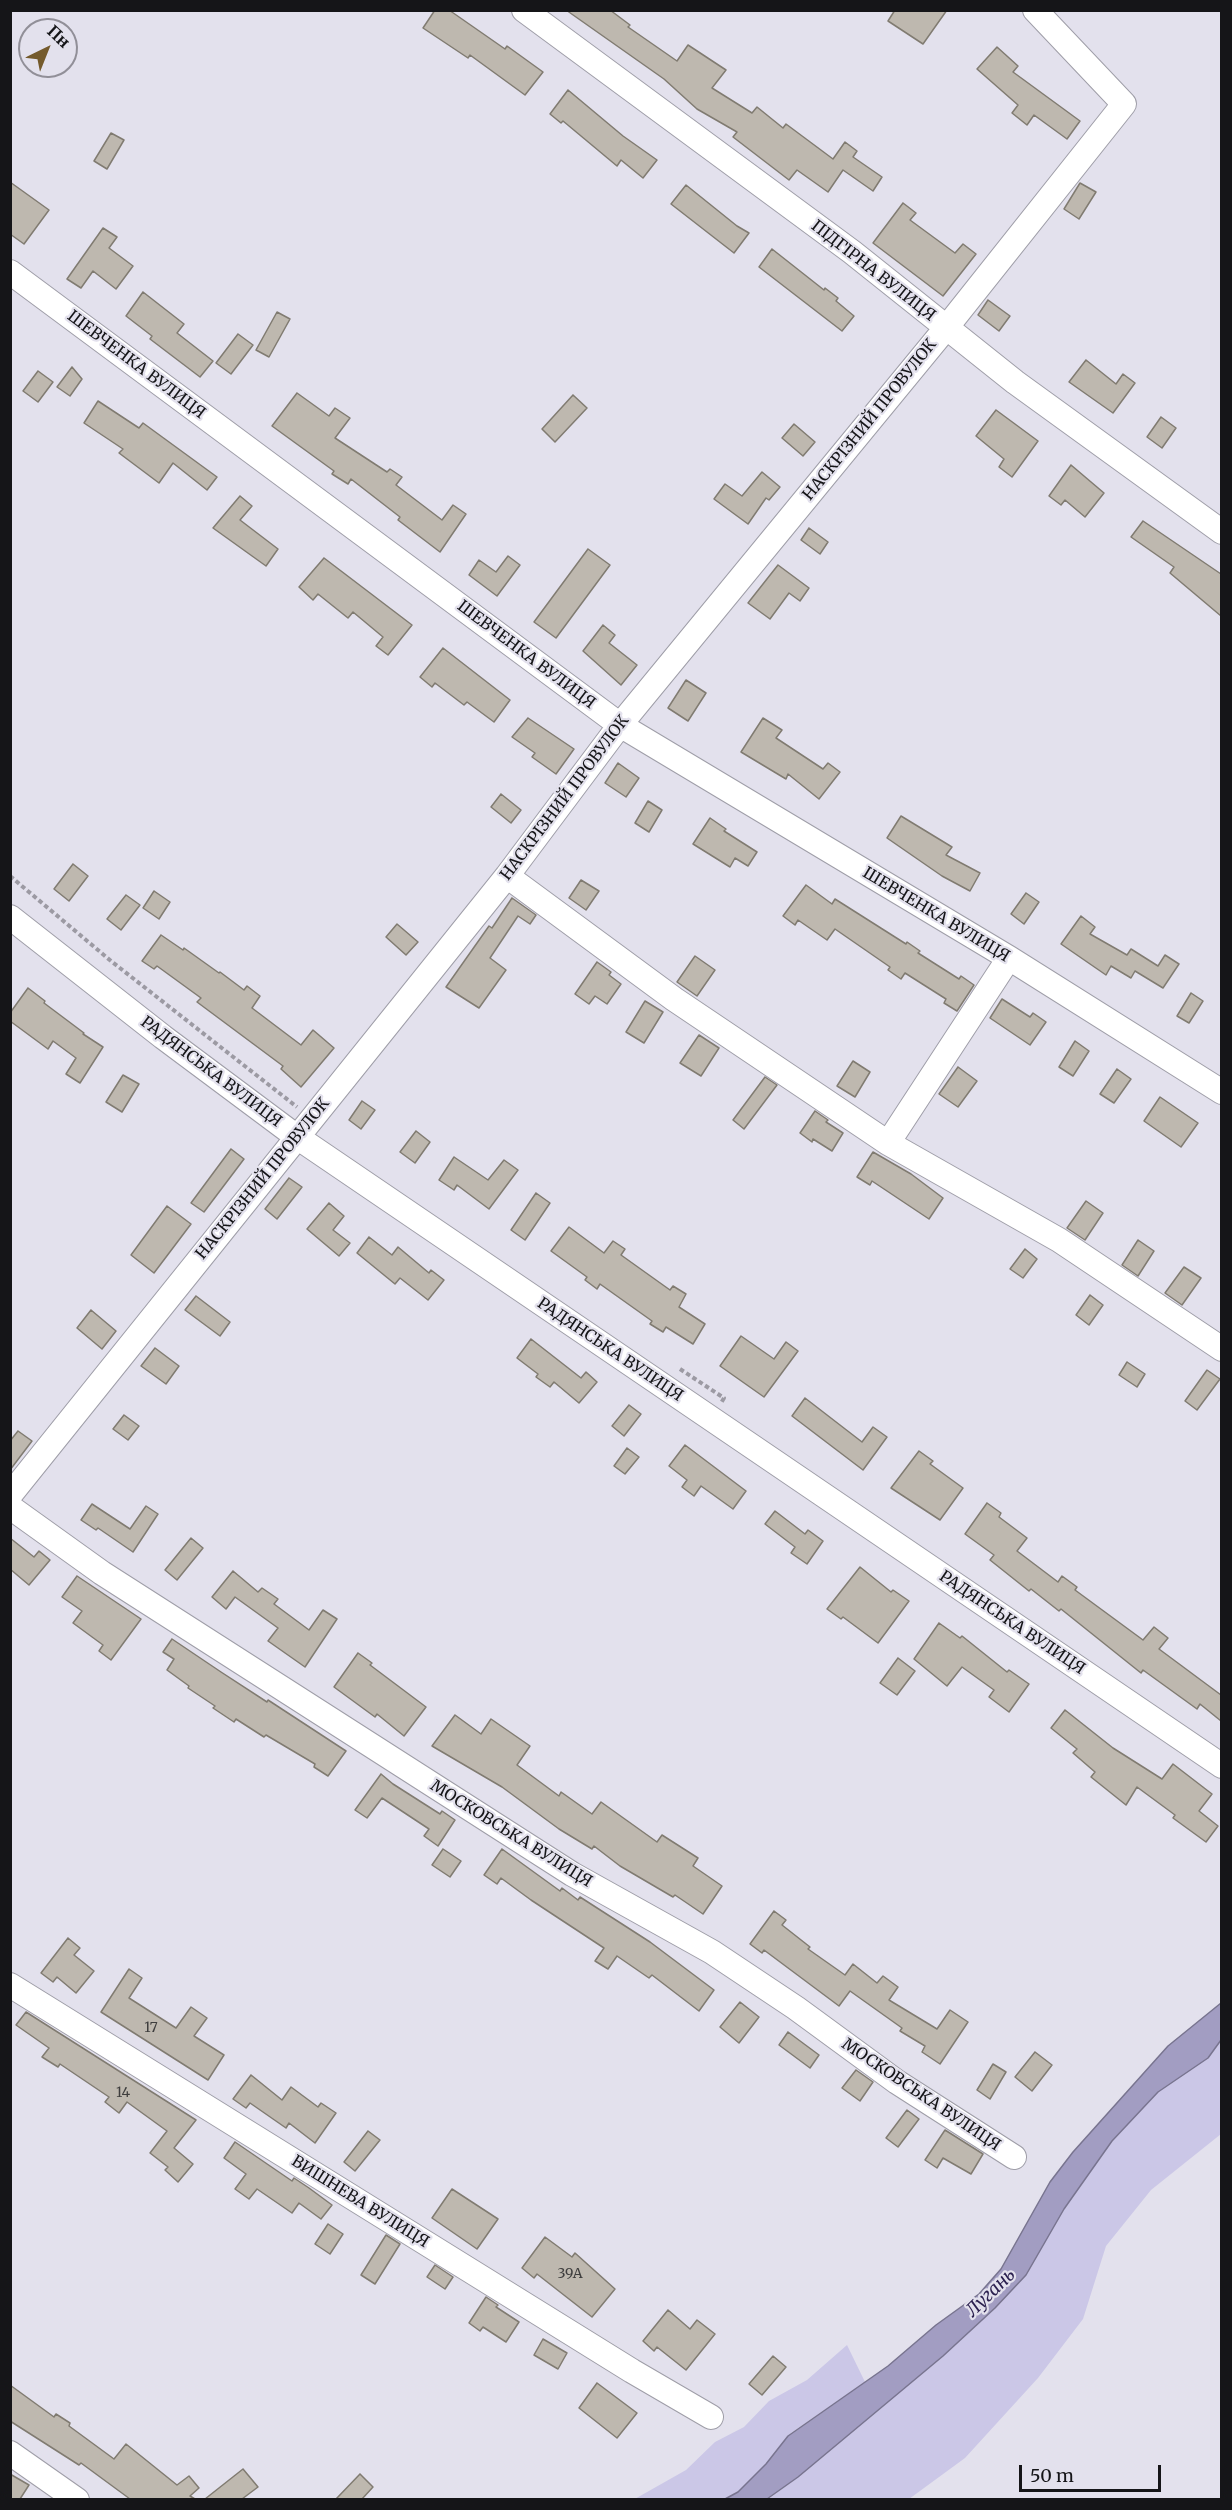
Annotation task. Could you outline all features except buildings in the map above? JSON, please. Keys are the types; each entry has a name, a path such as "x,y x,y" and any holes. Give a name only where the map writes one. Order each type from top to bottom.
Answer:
{"street":[{"name":"ПІДГІРНА ВУЛИЦЯ","path":"524,10 852,252 1015,382 1221,532"},
{"name":"НАСКРІЗНИЙ ПРОВУЛОК","path":"10,1495 507,876 620,725 946,328 1124,104 1035,10"},
{"name":"ШЕВЧЕНКА ВУЛИЦЯ","path":"10,272 620,725 1009,958 1221,1092"},
{"path":"507,876 674,999 888,1143 1059,1240 1221,1349"},
{"name":"РАДЯНСЬКА ВУЛИЦЯ","path":"10,917 163,1037 304,1127 1221,1766"},
{"path":"888,1143 1009,958"},
{"name":"МОСКОВСЬКА ВУЛИЦЯ","path":"10,1507 102,1573 572,1874 712,1952 796,2008 897,2082 1014,2157"},
{"name":"ВИШНЕВА ВУЛИЦЯ","path":"10,1985 632,2371 711,2417"},
{"path":"10,2453 77,2499"}],"path":[{"path":"10,876 304,1127"}],"shaded area":[{"path":"1221,2040 1221,2134 1151,2190 1106,2246 1083,2319 1038,2378 965,2458 909,2499 767,2500 798,2477 943,2356 995,2308 1025,2276 1064,2209 1112,2141 1158,2092 1209,2055"},
{"path":"847,2345 865,2382 791,2433 766,2464 738,2492 725,2499 633,2500 686,2470 715,2442 744,2427 769,2401 807,2380"}],"water":[{"name":"Лугань","path":"1221,2003 1221,2040 1208,2058 1158,2092 1112,2141 1064,2209 1026,2275 995,2308 943,2356 798,2477 767,2499 725,2499 738,2492 766,2464 788,2436 888,2366 936,2325 979,2294 1001,2269 1050,2182 1073,2152 1168,2046"}]}
